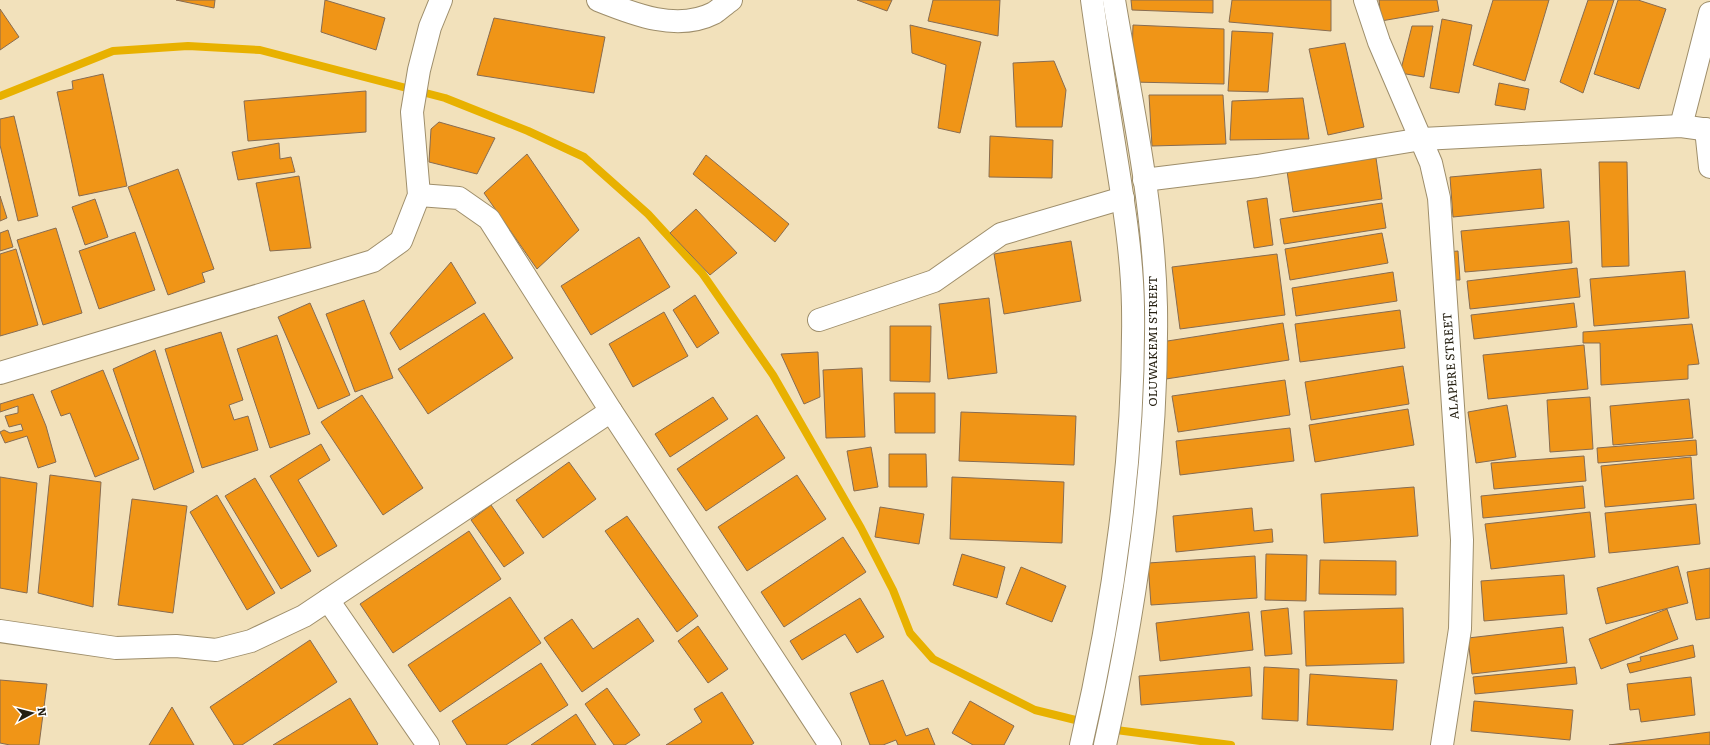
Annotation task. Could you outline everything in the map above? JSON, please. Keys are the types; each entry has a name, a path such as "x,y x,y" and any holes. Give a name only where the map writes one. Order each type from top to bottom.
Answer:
{"street":[{"path":"0,373 373,261 401,241 419,195 412,112 418,70 430,27 441,0"},
{"path":"598,0 650,19 685,21 713,13 731,0"},
{"name":"OLUWAKEMI STREET","path":"1081,745 1097,679 1117,546 1131,412 1133,306 1123,198 1092,0"},
{"name":"OLUWAKEMI STREET","path":"1105,745 1119,682 1141,548 1154,414 1156,306 1144,180 1114,0"},
{"name":"ALAPERE STREET","path":"1365,0 1379,42 1422,139 1431,163 1439,198 1462,540 1460,629 1442,745"},
{"path":"1681,126 1710,13"},
{"path":"1144,180 1257,166 1422,139 1681,126 1708,130 1710,167"},
{"path":"419,195 459,198 489,218 611,411 830,745"},
{"path":"819,320 934,281 1001,234 1123,198"},
{"path":"0,631 116,648 176,646 216,650 251,641 304,616 611,411"},
{"path":"328,600 428,745"}],"building":[{"path":"176,0 215,0 214,8"},
{"path":"325,0 385,18 376,50 321,32"},
{"path":"857,0 892,0 887,11"},
{"path":"933,0 1000,0 998,36 928,21"},
{"path":"1131,0 1213,0 1213,13 1132,10"},
{"path":"1232,0 1331,0 1331,31 1229,22"},
{"path":"1379,0 1437,0 1439,11 1381,21"},
{"path":"1493,0 1549,0 1525,81 1473,65"},
{"path":"1588,0 1614,0 1583,93 1560,82"},
{"path":"1618,0 1638,0 1666,9 1639,89 1594,74"},
{"path":"0,9 19,37 0,50"},
{"path":"494,18 605,37 594,93 477,75"},
{"path":"1442,19 1472,25 1459,93 1430,88"},
{"path":"910,25 981,42 960,133 938,128 946,65 912,53"},
{"path":"1133,25 1224,29 1224,84 1131,82"},
{"path":"1412,26 1433,26 1424,77 1400,73"},
{"path":"1232,31 1273,33 1268,92 1228,91"},
{"path":"1345,43 1364,127 1328,135 1309,49"},
{"path":"1054,61 1066,90 1062,127 1016,127 1013,63"},
{"path":"103,74 127,186 79,196 57,92 73,89 72,81"},
{"path":"1499,83 1529,89 1525,110 1495,105"},
{"path":"366,91 366,132 248,141 244,101"},
{"path":"1149,95 1223,95 1226,144 1152,146"},
{"path":"1303,98 1309,139 1230,140 1232,101"},
{"path":"14,116 38,216 18,221 0,145 0,119"},
{"path":"439,122 495,138 477,174 429,162 431,129"},
{"path":"990,136 1053,140 1052,178 989,177"},
{"path":"279,143 280,159 291,157 295,172 238,180 232,152"},
{"path":"527,154 579,230 537,269 484,193"},
{"path":"706,155 789,224 775,242 693,174"},
{"path":"1376,158 1382,199 1293,212 1287,171"},
{"path":"1599,162 1627,162 1629,266 1602,267"},
{"path":"178,169 214,269 202,273 205,282 168,295 128,187"},
{"path":"1541,169 1544,208 1453,217 1450,177"},
{"path":"299,176 311,248 270,251 256,183"},
{"path":"0,196 7,218 0,221"},
{"path":"1267,198 1273,245 1254,248 1247,201"},
{"path":"95,199 108,237 85,245 72,207"},
{"path":"1382,203 1386,228 1284,244 1280,219"},
{"path":"696,209 737,253 710,275 670,233"},
{"path":"1569,221 1572,263 1465,272 1461,231"},
{"path":"56,228 82,313 43,325 17,240"},
{"path":"8,230 13,247 0,251 0,233"},
{"path":"135,232 155,290 99,309 79,251"},
{"path":"1382,233 1388,263 1290,280 1285,249"},
{"path":"639,237 670,287 591,335 561,286"},
{"path":"1071,241 1081,301 1004,314 994,254"},
{"path":"16,249 38,325 0,336 0,254"},
{"path":"1458,251 1460,280 1448,280 1446,252"},
{"path":"1277,254 1285,315 1180,329 1172,267"},
{"path":"451,262 476,303 400,350 390,333"},
{"path":"1577,268 1580,297 1470,309 1467,281"},
{"path":"1685,271 1689,318 1594,326 1590,279"},
{"path":"1393,272 1397,301 1296,316 1292,288"},
{"path":"695,295 719,333 697,348 673,310"},
{"path":"989,298 997,373 948,379 939,304"},
{"path":"364,300 393,378 355,392 326,314"},
{"path":"310,303 350,395 318,409 278,317"},
{"path":"1574,303 1577,327 1474,339 1471,315"},
{"path":"1400,310 1405,348 1300,362 1295,324"},
{"path":"664,312 688,356 633,387 609,344"},
{"path":"484,313 513,358 428,414 398,369"},
{"path":"1283,323 1289,360 1166,379 1161,342"},
{"path":"1692,324 1699,364 1688,365 1688,379 1601,385 1600,343 1583,343 1583,332"},
{"path":"890,326 931,326 930,382 890,381"},
{"path":"221,332 243,400 229,405 234,420 248,416 258,450 202,468 165,349"},
{"path":"277,335 310,434 270,448 237,349"},
{"path":"1584,345 1588,389 1488,399 1483,355"},
{"path":"155,350 194,472 154,490 113,369"},
{"path":"818,352 820,397 804,404 781,354"},
{"path":"1403,366 1409,404 1311,420 1305,382"},
{"path":"862,368 865,437 826,438 823,370"},
{"path":"103,370 139,459 95,477 70,413 61,416 51,391"},
{"path":"1285,380 1290,415 1178,432 1172,396"},
{"path":"894,393 935,393 935,433 895,433"},
{"path":"33,394 46,426 56,462 38,468 27,436 5,443 0,432 4,430 10,433 23,430 21,424 9,427 5,416 18,413 18,406 0,412 0,404"},
{"path":"362,395 423,488 383,515 321,422"},
{"path":"713,397 728,419 670,457 655,434"},
{"path":"1590,397 1593,449 1550,452 1547,400"},
{"path":"1689,399 1693,438 1613,445 1610,406"},
{"path":"1507,405 1516,457 1476,463 1468,412"},
{"path":"1408,409 1414,445 1315,462 1309,425"},
{"path":"961,412 1076,416 1074,465 959,461"},
{"path":"757,415 785,458 706,511 677,469"},
{"path":"1290,428 1294,461 1180,475 1176,441"},
{"path":"1696,440 1697,455 1598,463 1597,448"},
{"path":"321,444 330,460 298,480 337,546 318,557 270,476"},
{"path":"871,447 878,487 854,491 847,451"},
{"path":"889,454 926,454 927,487 889,487"},
{"path":"1584,456 1586,481 1494,489 1491,463"},
{"path":"1691,457 1694,499 1605,507 1601,466"},
{"path":"569,462 596,499 543,538 516,500"},
{"path":"50,475 101,482 93,607 38,593"},
{"path":"797,475 826,519 747,571 718,527"},
{"path":"0,477 37,483 27,593 0,588"},
{"path":"952,477 1064,482 1062,543 950,539"},
{"path":"255,478 311,571 281,589 225,496"},
{"path":"1583,486 1585,508 1483,518 1481,496"},
{"path":"1414,487 1418,536 1324,543 1321,494"},
{"path":"217,495 275,593 247,610 190,512"},
{"path":"132,499 187,506 173,613 118,605"},
{"path":"1696,504 1700,544 1609,553 1605,513"},
{"path":"491,505 524,553 504,567 471,520"},
{"path":"880,507 924,514 919,544 875,537"},
{"path":"1252,508 1254,531 1272,529 1273,542 1176,552 1173,516"},
{"path":"1590,512 1595,557 1491,569 1485,524"},
{"path":"627,516 698,616 677,632 605,531"},
{"path":"469,531 501,579 393,653 360,604"},
{"path":"843,537 866,572 784,627 761,592"},
{"path":"962,554 1005,567 997,598 953,585"},
{"path":"1266,554 1307,555 1306,601 1265,600"},
{"path":"1255,556 1257,598 1151,605 1148,563"},
{"path":"1320,560 1396,561 1396,595 1319,594"},
{"path":"1678,566 1688,603 1606,624 1597,588"},
{"path":"1021,567 1066,586 1052,622 1006,604"},
{"path":"1710,568 1710,618 1696,620 1687,572"},
{"path":"1564,575 1567,614 1484,621 1481,581"},
{"path":"510,597 541,643 440,712 408,665"},
{"path":"860,598 884,637 857,653 845,634 802,660 790,641"},
{"path":"1288,608 1292,654 1265,656 1261,611"},
{"path":"1403,608 1404,663 1306,666 1304,611"},
{"path":"1667,609 1678,639 1601,669 1589,639"},
{"path":"1249,612 1253,650 1160,661 1156,623"},
{"path":"638,618 654,641 582,692 544,638 572,619 593,649"},
{"path":"698,626 728,669 708,683 678,641"},
{"path":"1563,627 1567,663 1472,674 1468,638"},
{"path":"310,640 337,682 242,745 234,745 210,707"},
{"path":"1693,645 1695,657 1630,673 1627,664 1641,661 1640,657"},
{"path":"541,663 568,705 506,745 467,745 452,721"},
{"path":"1250,667 1252,696 1141,705 1139,676"},
{"path":"1264,667 1299,669 1298,721 1262,719"},
{"path":"1575,667 1577,684 1475,694 1473,677"},
{"path":"1310,674 1397,680 1393,730 1307,725"},
{"path":"1691,677 1695,715 1641,722 1639,709 1630,710 1627,684"},
{"path":"0,680 47,684 39,745 10,745 0,743"},
{"path":"883,680 906,736 928,728 935,745 898,745 896,740 883,745 870,745 850,693"},
{"path":"607,688 640,735 625,745 614,745 585,704"},
{"path":"722,692 754,743 751,745 666,745 702,722 694,709"},
{"path":"350,698 378,744 377,745 273,745"},
{"path":"970,701 1014,726 1004,745 973,745 952,733"},
{"path":"1474,701 1573,710 1570,740 1471,731"},
{"path":"172,707 194,745 149,745"},
{"path":"576,714 596,745 531,745"},
{"path":"1710,732 1710,745 1609,745"}],"waterway":[{"path":"0,96 113,51 188,46 260,50 445,98 528,131 584,157 648,214 702,273 773,375 861,528 893,590 910,633 933,659 1035,710 1116,730 1231,745"}]}
